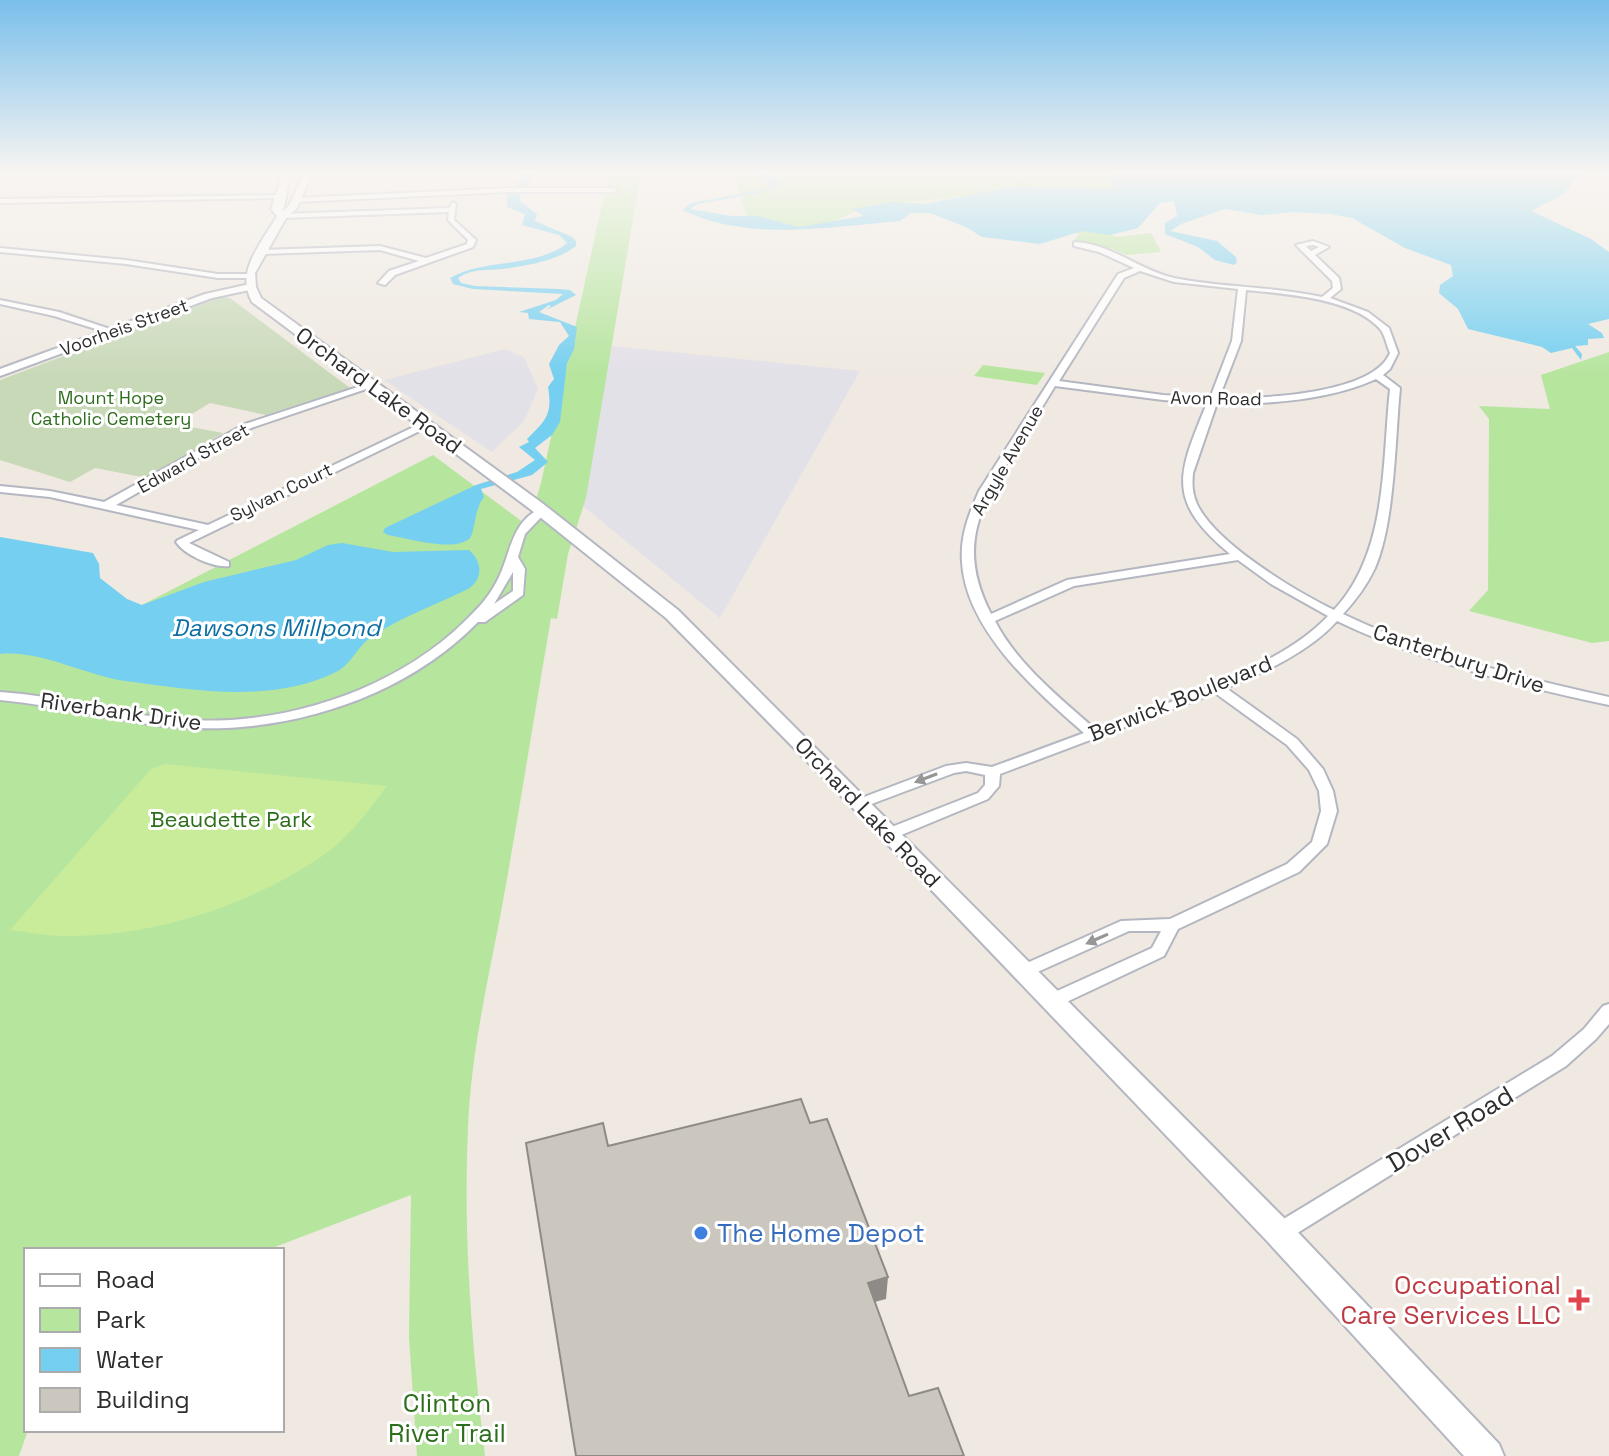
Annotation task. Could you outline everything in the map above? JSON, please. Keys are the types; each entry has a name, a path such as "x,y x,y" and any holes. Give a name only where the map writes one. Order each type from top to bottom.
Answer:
{"main road":[{"path":"250,282 255,263 269,240"},
{"name":"Orchard Lake Road","path":"250,282 262,306 427,424 672,614 861,803 1279,1233 1487,1456"}],"street":[{"path":"382,283 392,273 459,251 471,242 469,240"},
{"path":"1077,244 1105,251 1138,269 1181,282 1324,299 1367,315 1393,345 1393,358 1377,375"},
{"path":"262,252 380,248 428,261"},
{"path":"0,250 199,272 250,282"},
{"path":"1309,255 1338,283 1337,289 1324,299"},
{"path":"199,272 222,271 255,263"},
{"name":"Argyle Avenue","path":"1093,734 1030,677 987,620 969,574 967,546 971,519 984,491 1121,276 1138,269"},
{"name":"Voorheis Street","path":"0,373 250,282"},
{"name":"Canterbury Drive","path":"1242,288 1236,341 1187,473 1187,491 1207,526 1239,556 1294,592 1407,645 1510,678 1609,701"},
{"path":"0,302 56,314 112,331"},
{"name":"Avon Road","path":"1053,383 1153,397 1215,400 1305,395 1343,387 1377,375"},
{"name":"Berwick Boulevard","path":"861,803 951,769 966,767 993,772 1217,688 1283,656 1337,614 1365,576 1378,538 1395,388 1377,375"},
{"name":"Edward Street","path":"106,506 244,427 373,385"},
{"name":"Sylvan Court","path":"225,564 183,545 185,538 427,424"},
{"path":"0,489 44,493 207,528"},
{"name":"Riverbank Drive","path":"461,632 499,588 521,528 542,511"},
{"name":"Riverbank Drive","path":"0,696 78,704 170,723 247,722 306,710 362,691 413,667 518,594 519,569 512,556"},
{"path":"987,620 1042,594 1079,581 1239,556"},
{"path":"1024,972 1127,925 1172,925 1293,868 1319,844 1329,820 1326,791 1309,759 1282,734 1217,688"},
{"path":"889,834 983,796 992,786 993,772"},
{"path":"1052,1001 1158,952 1172,925"},
{"name":"Dover Road","path":"1279,1233 1559,1061 1590,1034 1609,1011"}],"shaded area":[{"path":"612,346 860,371 720,618 583,506"},
{"path":"505,349 524,357 538,389 524,421 492,452 384,380"}],"green space":[{"name":"Beaudette Park","path":"594,240 630,240 586,498 568,554 557,619 551,618 472,1073 467,1169 468,1251 485,1456 417,1456 409,1337 411,1195 272,1248 24,1248 24,1432 27,1432 19,1456 0,1456 0,618 142,605 433,455 528,526 541,483"},
{"path":"1155,240 1161,252 1126,255 1113,249 1074,241"},
{"name":"Mount Hope Catholic Cemetery","path":"221,297 230,298 350,388 266,415 210,403 175,424 223,433 147,478 95,468 70,482 0,460 0,380"},
{"path":"1609,352 1609,641 1592,643 1469,611 1488,590 1489,419 1479,406 1550,409 1541,375"},
{"path":"983,365 1045,373 1037,385 974,376"},
{"path":"165,764 387,786 351,831 325,854 297,872 234,903 168,924 133,931 65,936 10,930 151,769"}],"water":[{"path":"564,240 575,240 576,246 560,256 502,269 474,271 458,278 461,283 475,286 559,289 570,290 576,295 539,312 577,327 574,349 567,363 560,422 552,435 535,448 548,462 532,475 481,489 484,497 478,508 472,535 463,542 442,544 418,541 383,532 385,528 476,485 517,472 535,460 519,447 529,442 527,439 546,417 548,387 554,379 549,364 559,345 569,336 560,322 529,319 528,313 519,312 556,300 563,294 473,289 453,284 450,278 478,268 541,256 567,243"},
{"path":"1006,240 1053,240 1040,244"},
{"path":"1180,240 1217,241 1236,257 1237,262 1234,265 1215,260 1198,247"},
{"path":"1391,240 1592,240 1609,252 1609,319 1588,324 1602,333 1604,338 1588,339 1588,345 1575,346 1582,354 1581,360 1572,348 1551,353 1542,347 1468,329 1458,309 1439,293 1440,285 1453,276 1451,265"},
{"name":"Dawsons Millpond","path":"0,537 93,553 99,564 100,578 127,599 142,605 204,582 296,560 328,545 342,543 393,552 469,550 477,559 479,575 468,589 406,617 365,642 336,672 285,688 205,691 125,681 47,659 0,654"}],"building":[{"name":"The Home Depot","path":"801,1099 810,1123 827,1119 888,1277 868,1283 909,1396 938,1388 964,1456 576,1456 526,1143 603,1123 608,1146"}],"place":[{"name":"The Home Depot","path":"701,1233"},
{"name":"Occupational Care Services LLC","path":"1579,1300"}],"park label":[{"name":"Clinton River Trail","path":"447,1418"}]}
